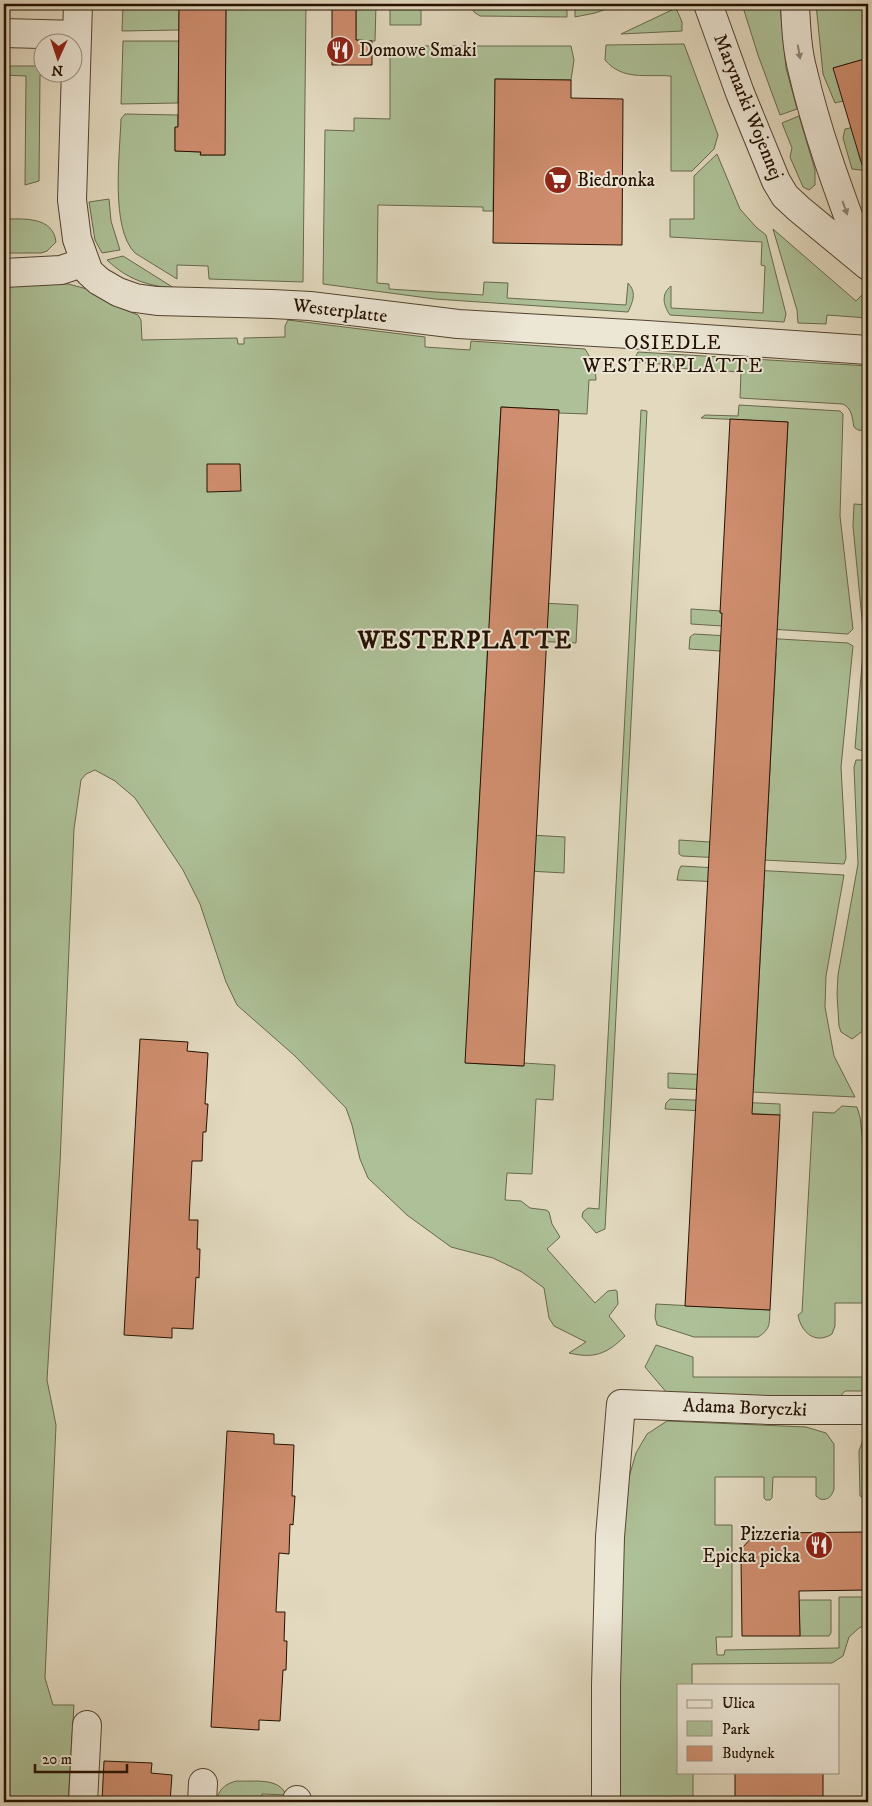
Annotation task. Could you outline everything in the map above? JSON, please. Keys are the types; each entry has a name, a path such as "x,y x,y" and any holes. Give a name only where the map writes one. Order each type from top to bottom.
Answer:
{"street":[{"name":"Westerplatte","path":"77,32 78,4"},
{"name":"Marynarki Wojennej","path":"708,4 740,93 776,181 785,196 867,264"},
{"name":"Marynarki Wojennej","path":"794,4 802,72 833,174 867,264"},
{"path":"4,33 32,34"},
{"name":"Westerplatte","path":"76,82 72,200 77,239 89,272 99,281 118,292 134,298 157,301 310,306 458,324 868,350"},
{"path":"4,273 61,270 85,262"},
{"name":"Adama Boryczki","path":"606,1802 610,1537 622,1404 768,1410 868,1410"},
{"path":"83,1802 88,1725"}],"green space":[{"path":"123,4 179,4 179,30 122,31"},
{"path":"226,4 306,4 303,282 209,279 208,266 177,265 177,279 135,253 127,241 122,226 119,209 118,170 121,119 125,114 178,115 178,127 175,128 175,151 201,152 201,155 225,155"},
{"path":"356,4 376,4 375,41 356,40"},
{"path":"390,4 421,4 421,25 390,25"},
{"path":"470,4 567,4 567,17 480,16 474,12"},
{"path":"575,4 620,4 595,13 575,17"},
{"path":"742,4 780,4 786,68 797,109 780,115"},
{"path":"816,4 867,4 868,7 868,58 833,68 847,100 835,103 823,74"},
{"path":"676,8 682,22 682,31 621,34"},
{"path":"123,41 179,41 178,103 121,104"},
{"path":"684,44 718,135 714,149 692,171 671,171 671,76 635,75 619,71 605,60 606,45"},
{"path":"426,46 571,46 574,60 571,80 495,79 493,211 483,211 483,207 378,205 377,283 389,284 389,289 483,295 484,282 508,283 507,298 626,305 628,283 632,290 633,301 628,312 435,299 323,284 325,130 354,131 354,118 390,119 390,48"},
{"path":"4,66 32,66 32,82 40,82 39,181 25,185 26,76 4,75"},
{"path":"799,116 815,170 815,185 809,190 803,187 790,157 792,148 782,123"},
{"path":"855,127 865,161 868,160 868,171 852,169 843,138 845,129"},
{"path":"717,154 740,209 766,235 786,314 784,322 670,315 666,307 664,296 671,286 671,308 763,313 765,266 761,265 762,242 670,237 670,219 694,219 694,176"},
{"path":"109,199 111,221 120,250 102,253 95,240 89,202"},
{"path":"4,219 28,219 43,223 54,234 56,242 47,251 41,253 4,253"},
{"path":"773,229 856,301 868,289 868,318 827,315 826,324 798,323 797,310"},
{"path":"123,256 174,288 146,283 130,277 107,260"},
{"path":"4,284 68,284 91,290 113,305 138,315 141,320 142,340 237,338 238,344 244,344 244,338 285,337 285,326 288,320 425,337 425,347 470,350 471,341 585,349 593,364 596,380 589,380 587,414 559,413 558,410 501,407 490,600 578,605 576,643 488,639 478,832 565,837 564,873 476,868 466,1063 523,1066 524,1063 555,1065 553,1100 536,1099 532,1174 507,1173 505,1200 521,1201 530,1208 549,1212 552,1224 560,1237 547,1249 595,1303 608,1291 617,1291 618,1304 609,1316 625,1336 600,1354 578,1355 569,1353 586,1342 554,1326 549,1318 544,1288 522,1272 493,1258 451,1247 407,1215 368,1178 360,1159 346,1108 295,1056 237,1005 226,982 200,904 183,870 135,798 115,781 95,770 86,774 81,780 74,829 60,1163 47,1380 56,1425 45,1678 53,1705 74,1705 68,1802 4,1802"},
{"path":"638,352 868,366 868,431 858,430 854,427 850,411 843,404 740,398 741,372 674,368 674,365 635,362"},
{"path":"739,405 840,411 843,414 840,516 853,629 848,634 691,624 691,609 721,611 721,613 778,615 788,422 701,418 705,415 738,416"},
{"path":"641,410 647,411 605,1229 596,1233 582,1217 583,1212 588,1208 599,1209"},
{"path":"854,504 868,505 868,751 855,748 864,640 853,526"},
{"path":"694,634 848,643 853,646 841,767 846,858 844,864 682,856 679,854 679,840 766,846 776,653 689,649 690,637"},
{"path":"856,760 868,760 868,1027 852,1039 841,1032 839,1026 837,994 838,975 858,864 854,767"},
{"path":"681,866 844,875 826,976 825,1007 834,1056 855,1097 668,1088 668,1073 754,1077 764,884 677,880"},
{"path":"670,1099 780,1104 780,1115 665,1109 666,1103"},
{"path":"842,1106 857,1107 860,1117 868,1187 868,1303 835,1303 835,1326 832,1334 820,1338 810,1335 802,1327 798,1315 802,1312 813,1112 834,1113"},
{"path":"656,1304 770,1310 769,1323 767,1329 758,1337 694,1337 657,1325 655,1317"},
{"path":"656,1345 693,1357 693,1377 868,1377 868,1391 845,1391 837,1400 667,1393 645,1367"},
{"path":"667,1421 806,1427 826,1433 834,1444 834,1489 831,1496 827,1499 820,1499 816,1496 816,1477 773,1477 772,1498 766,1500 764,1498 764,1477 715,1477 715,1525 732,1525 732,1637 716,1637 717,1655 724,1655 725,1650 839,1648 839,1597 868,1597 868,1624 859,1628 849,1637 843,1656 832,1663 692,1664 692,1684 677,1684 677,1774 693,1774 693,1802 618,1802 616,1622 627,1484 636,1453 647,1434"},
{"path":"868,1434 867,1500 860,1496 859,1451 863,1440"},
{"path":"799,1600 831,1600 831,1633 829,1636 800,1636"},
{"path":"237,1781 272,1783 283,1789 286,1795 262,1794 262,1802 241,1802 241,1799 217,1798 224,1786"}],"building":[{"path":"179,4 226,4 225,155 200,155 201,152 175,151 175,127 178,127"},
{"path":"332,4 356,4 356,40 372,41 372,65 332,65"},
{"path":"868,58 868,164 862,165 833,68"},
{"name":"Biedronka","path":"495,79 571,80 571,98 623,99 622,245 493,243"},
{"path":"501,407 559,410 524,1066 465,1063"},
{"path":"730,419 788,422 752,1114 780,1115 770,1310 685,1306 722,613 720,613"},
{"path":"207,464 240,464 241,491 207,492"},
{"path":"140,1039 188,1042 187,1051 208,1053 205,1104 208,1104 206,1132 203,1132 202,1161 192,1161 189,1220 198,1220 197,1249 200,1249 199,1278 196,1277 193,1329 172,1328 172,1338 124,1335"},
{"path":"227,1431 274,1434 274,1444 294,1445 292,1496 295,1496 293,1525 290,1524 289,1554 279,1553 276,1612 285,1612 284,1641 287,1641 286,1670 283,1670 280,1721 259,1720 259,1730 211,1727"},
{"path":"868,1532 868,1590 799,1591 800,1636 742,1636 741,1557 743,1547 753,1536 764,1533"},
{"path":"104,1761 152,1763 151,1773 172,1775 170,1802 102,1802"},
{"path":"735,1774 823,1774 823,1802 735,1802"}],"place":[{"name":"Domowe Smaki","path":"340,50"},
{"name":"Biedronka","path":"558,180"},
{"name":"Pizzeria Epicka picka","path":"819,1545"}],"district":[{"name":"OSIEDLE WESTERPLATTE","path":"673,354"},
{"name":"WESTERPLATTE","path":"465,641"}]}
